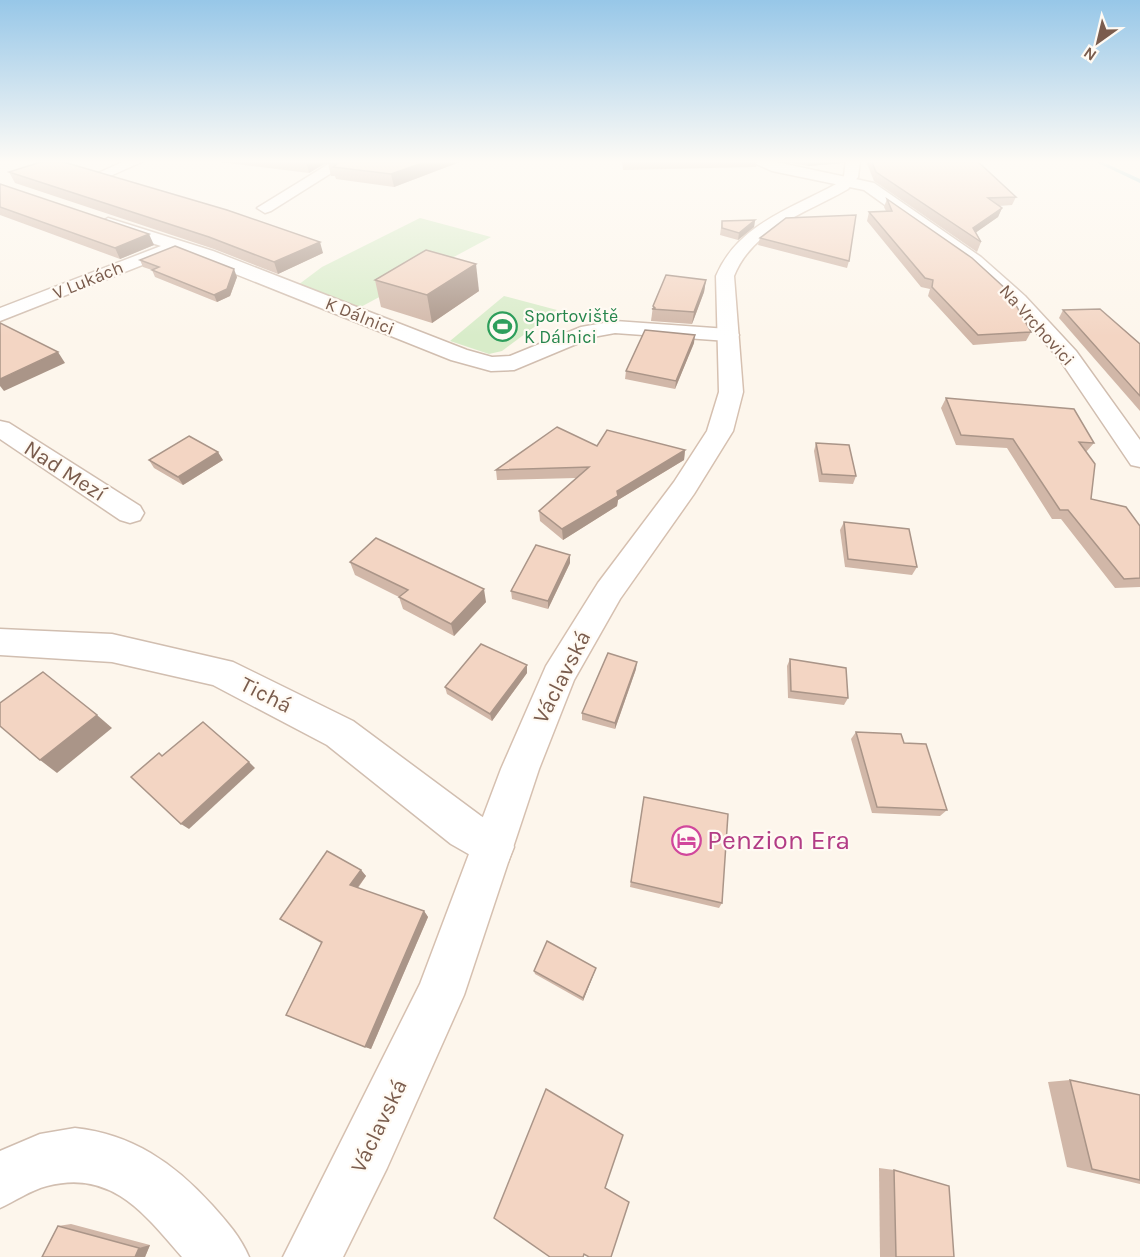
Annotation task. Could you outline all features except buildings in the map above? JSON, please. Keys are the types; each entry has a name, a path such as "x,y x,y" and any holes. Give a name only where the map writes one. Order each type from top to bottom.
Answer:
{"street":[{"name":"K Dálnici","path":"96,219 207,255 459,355 491,364 514,363 588,331 615,327 728,335"},
{"name":"Václavská","path":"312,1257 408,1067 440,994 532,737 558,676 609,591 684,488 720,431 731,392 725,276 734,252 752,237 785,219"},
{"name":"Na Vrchovici","path":"917,219 975,261 1018,300 1068,356 1140,459"},
{"name":"V Lukách","path":"0,315 176,246"},
{"name":"Nad Mezí","path":"0,428 130,513"},
{"name":"Tichá","path":"0,642 112,648 221,672 340,733 466,830 493,847"},
{"path":"0,1180 46,1159 79,1154 118,1161 154,1184 220,1257"}],"green space":[{"path":"419,219 491,237 357,309 298,285 322,267"},
{"name":"Sportoviště K Dálnici","path":"504,296 557,310 502,351 489,354 450,341"}],"place":[{"name":"Sportoviště K Dálnici","path":"503,326"},
{"name":"Penzion Era","path":"686,840"}]}
